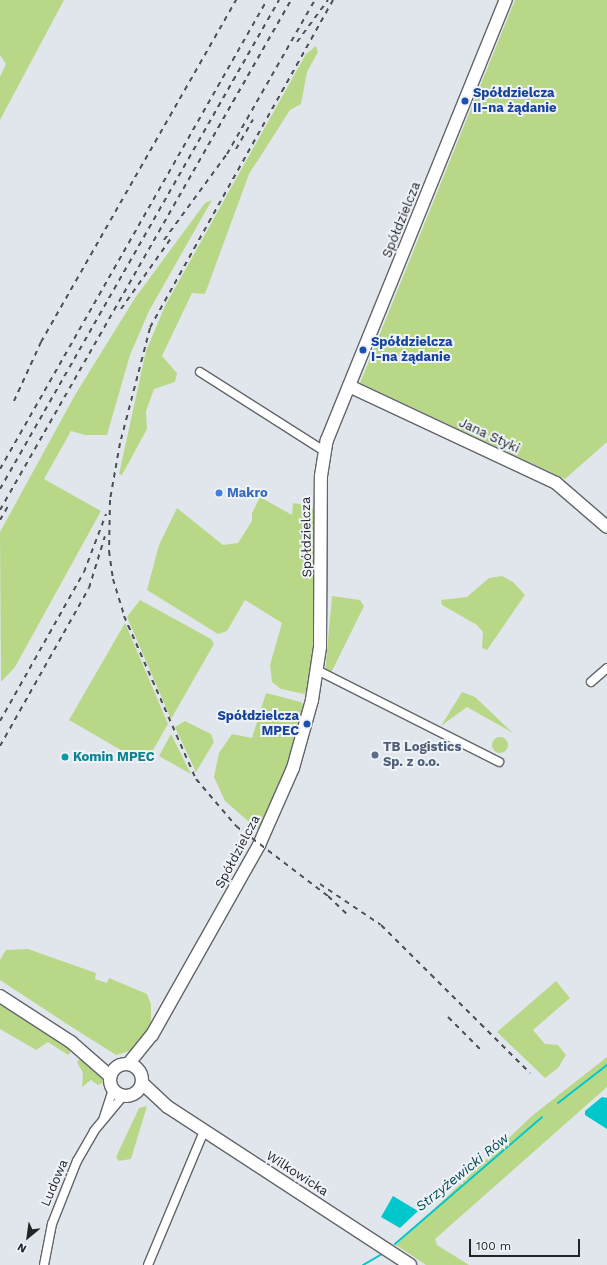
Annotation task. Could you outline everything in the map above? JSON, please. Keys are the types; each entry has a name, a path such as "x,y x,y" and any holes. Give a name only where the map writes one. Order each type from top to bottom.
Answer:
{"street":[{"name":"Spółdzielcza","path":"134,1066 278,806 306,729 317,670 322,621 320,520 324,451 506,0"},
{"path":"200,372 324,451"},
{"name":"Jana Styki","path":"349,386 556,484 607,527"},
{"path":"592,682 607,668"},
{"path":"317,670 499,762"},
{"path":"0,996 113,1071 134,1066 139,1088 124,1096 113,1089 113,1071"},
{"name":"Wilkowicka","path":"139,1088 410,1265"},
{"name":"Ludowa","path":"104,1117 113,1089"},
{"name":"Ludowa","path":"44,1265 52,1224 85,1146 104,1117 124,1096"},
{"path":"148,1265 204,1130"}],"green space":[{"path":"0,0 64,0 0,120 0,77 6,64 0,55"},
{"path":"515,0 607,0 607,442 565,479 360,383"},
{"path":"316,46 318,52 307,72 301,104 290,110 249,174 205,294 192,293 162,356 177,373 175,382 154,389 146,411 147,429 122,475 119,474 146,351 165,306 306,54"},
{"path":"212,200 149,311 130,355 107,435 85,435 71,431 44,479 101,511 15,667 1,682 0,532 75,395 135,298 205,203"},
{"path":"260,497 292,515 293,503 311,506 316,514 316,643 309,690 304,694 281,689 272,682 270,665 282,623 245,600 227,631 218,634 147,590 159,545 177,508 223,545 238,543 252,521 252,513"},
{"path":"502,576 513,582 525,595 487,650 482,648 483,632 477,625 442,605 441,600 467,597 489,578"},
{"path":"332,596 360,600 364,606 330,675 325,673"},
{"path":"140,600 211,639 214,644 171,719 127,617"},
{"path":"125,623 168,724 145,764 69,720"},
{"path":"462,692 475,697 513,733 467,707 441,726"},
{"path":"266,693 301,702 305,708 264,835 225,801 214,777 219,753 232,734 252,738"},
{"path":"185,721 211,734 214,742 196,772 175,727"},
{"path":"171,734 191,774 159,756"},
{"path":"500,737 506,739 508,745 506,751 500,753 494,751 492,745 494,739"},
{"path":"28,949 96,973 95,979 107,983 109,978 147,994 151,1005 151,1028 133,1050 116,1055 67,1024 0,980 0,960 6,950"},
{"path":"556,981 570,998 533,1030 545,1044 558,1045 566,1055 558,1068 545,1078 497,1032"},
{"path":"0,1002 71,1050 70,1053 68,1055 48,1042 36,1050 0,1029"},
{"path":"81,1057 109,1080 98,1085 91,1080 82,1087 83,1073 77,1062"},
{"path":"607,1057 607,1087 435,1239 437,1245 469,1265 426,1265 396,1245 533,1115"},
{"path":"147,1106 131,1159 119,1161 116,1157 139,1108"}],"water":[{"path":"602,1097 607,1098 607,1129 585,1115 585,1111"},
{"path":"393,1196 418,1211 400,1228 381,1217"}],"waterway":[{"name":"Strzyżewicki Rów","path":"558,1103 607,1065"},
{"name":"Strzyżewicki Rów","path":"395,1244 542,1117"},
{"name":"Strzyżewicki Rów","path":"363,1265 384,1253"}],"railway":[{"path":"14,401 41,342 236,0"},
{"path":"0,469 267,0"},
{"path":"0,489 279,0"},
{"path":"0,510 291,0"},
{"path":"164,240 227,154 315,0"},
{"path":"297,42 328,0"},
{"path":"333,0 150,328 120,443 110,500 109,551 113,579 124,616 196,779 236,826 328,896 350,917"},
{"path":"236,149 253,120"},
{"path":"121,309 172,237"},
{"path":"0,520 8,506"},
{"path":"0,721 84,572 106,514"},
{"path":"0,746 89,588 105,536"},
{"path":"320,884 381,925 530,1073"},
{"path":"448,1017 481,1050"}],"place":[{"name":"Spółdzielcza II-na żądanie","path":"465,101"},
{"name":"Spółdzielcza I-na żądanie","path":"363,350"},
{"name":"Makro","path":"219,493"},
{"name":"Spółdzielcza MPEC","path":"307,724"},
{"name":"TB Logistics Sp. z o.o.","path":"375,755"},
{"name":"Komin MPEC","path":"65,757"}]}
